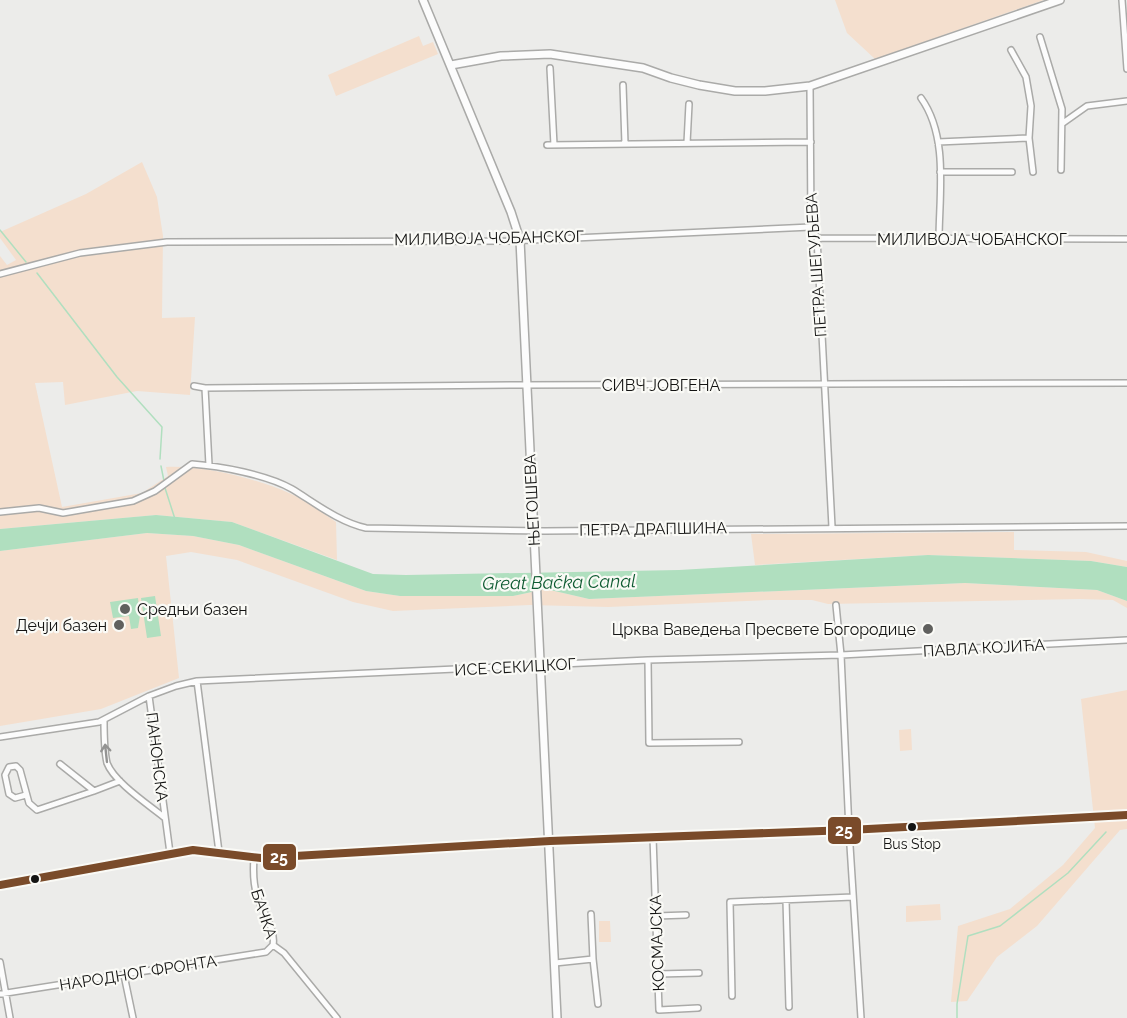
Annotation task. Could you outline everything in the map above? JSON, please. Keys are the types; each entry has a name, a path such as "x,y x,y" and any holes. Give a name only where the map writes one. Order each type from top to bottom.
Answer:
{"street":[{"name":"ЊЕГОШЕВА","path":"423,0 511,212 520,240 557,1018"},
{"path":"451,65 501,56 550,54 643,68 671,78 735,91 765,91 810,86 1060,0"},
{"path":"1122,0 1127,69"},
{"path":"1040,37 1062,109 1061,170"},
{"path":"1011,50 1026,78 1031,106 1029,138 1033,172"},
{"path":"550,68 554,145"},
{"path":"623,85 625,144"},
{"name":"ПЕТРА ШЕГУЉЕВА","path":"810,86 811,227 817,238 831,527"},
{"path":"921,98 926,105 938,142 939,240"},
{"path":"1063,123 1087,106 1127,101"},
{"path":"687,143 689,104"},
{"path":"938,142 1029,138"},
{"path":"547,146 811,142"},
{"path":"940,172 1012,172"},
{"name":"МИЛИВОЈА ЧОБАНСКОГ","path":"0,274 80,253 167,242 520,240 811,227"},
{"name":"МИЛИВОЈА ЧОБАНСКОГ","path":"817,238 1127,239"},
{"name":"СИВЧ ЈОВГЕНА","path":"194,386 206,388 1127,382"},
{"path":"206,388 209,465"},
{"name":"ПЕТРА ДРАПШИНА","path":"0,512 39,508 63,513 133,501 155,491 192,464 209,465 263,478 291,488 350,523 366,528 534,531 1127,526"},
{"path":"836,605 841,656 861,1018"},
{"name":"ПАВЛА КОЈИЋА","path":"841,656 1127,640"},
{"name":"ИСЕ СЕКИЦКОГ","path":"189,682 648,660 841,656"},
{"path":"648,660 649,743 739,742"},
{"path":"197,681 219,852"},
{"name":"ПАНОНСКА","path":"0,737 104,720 149,696 189,682"},
{"name":"ПАНОНСКА","path":"149,696 170,853"},
{"name":"ПАНОНСКА","path":"104,720 106,759 110,769 120,781 165,818"},
{"path":"60,764 94,791"},
{"path":"26,795 15,798 9,794 5,775 9,767 16,766 20,770 26,795 31,805 37,810 120,781"},
{"path":"0,885 202,849 254,858 550,841 849,830 1127,815"},
{"name":"КОСМАЈСКА","path":"653,837 659,1010 698,1008"},
{"name":"БАЧКА","path":"254,858 255,888 274,936 273,945 284,953 337,1018"},
{"path":"732,996 730,902 853,897"},
{"path":"786,900 789,1006"},
{"path":"591,914 598,1004"},
{"path":"656,916 686,915"},
{"name":"НАРОДНОГ ФРОНТА","path":"3,994 266,952 273,945"},
{"path":"555,963 593,959"},
{"path":"0,962 3,994 10,1018"},
{"path":"658,974 699,973"},
{"path":"124,975 133,1018"}],"shaded area":[{"path":"835,0 1044,0 875,59 847,33"},
{"path":"419,36 423,46 433,42 438,54 336,96 328,75"},
{"path":"142,162 157,197 163,236 162,318 195,317 190,395 137,391 65,405 63,382 35,383 62,507 142,493 168,476 166,467 212,470 260,482 289,493 336,522 337,560 232,522 156,515 0,529 0,256 7,265 16,260 0,238 0,232 86,194"},
{"path":"1014,532 1014,550 1086,552 1127,561 1127,567 1091,561 928,555 755,565 751,534"},
{"path":"147,533 193,536 239,545 366,591 400,596 513,596 546,589 589,599 965,583 1097,590 1127,601 1127,608 1113,600 1080,599 828,604 812,600 770,600 608,607 530,605 393,611 353,602 237,560 191,552 166,556 179,678 101,709 0,726 0,551"},
{"path":"1127,690 1127,829 1120,830 1037,926 997,957 967,1001 951,1002 958,926 1010,909 1063,865 1095,828 1081,699"},
{"path":"911,729 912,750 900,751 899,730"},
{"path":"940,904 941,920 906,922 906,906"},
{"path":"599,921 610,921 611,942 599,942"}],"water":[{"name":"Great Bačka Canal","path":"156,515 232,522 373,574 679,570 928,555 1091,561 1127,567 1127,601 1097,590 965,583 589,599 546,589 513,596 400,596 366,591 239,545 193,536 147,533 0,551 0,529"},
{"path":"155,596 161,636 147,638 141,598"},
{"name":"Средњи базен","path":"138,598 140,616 138,628 131,629 129,616 113,618 110,602"}],"waterway":[{"path":"0,230 26,262"},
{"path":"37,273 117,377 162,427 160,459"},
{"path":"161,466 164,481"},
{"path":"165,488 175,519"},
{"path":"957,1018 957,1004 968,936 1000,926 1068,873 1106,832"}],"transit line":[{"name":"25","path":"0,885 193,850 261,858 550,841 849,830 1127,815"}],"place":[{"name":"Средњи базен","path":"125,609"},
{"name":"Дечји базен","path":"119,625"},
{"name":"Црква Ваведења Пресвете Богородице","path":"928,629"},
{"name":"Bus Stop","path":"912,827"}]}
